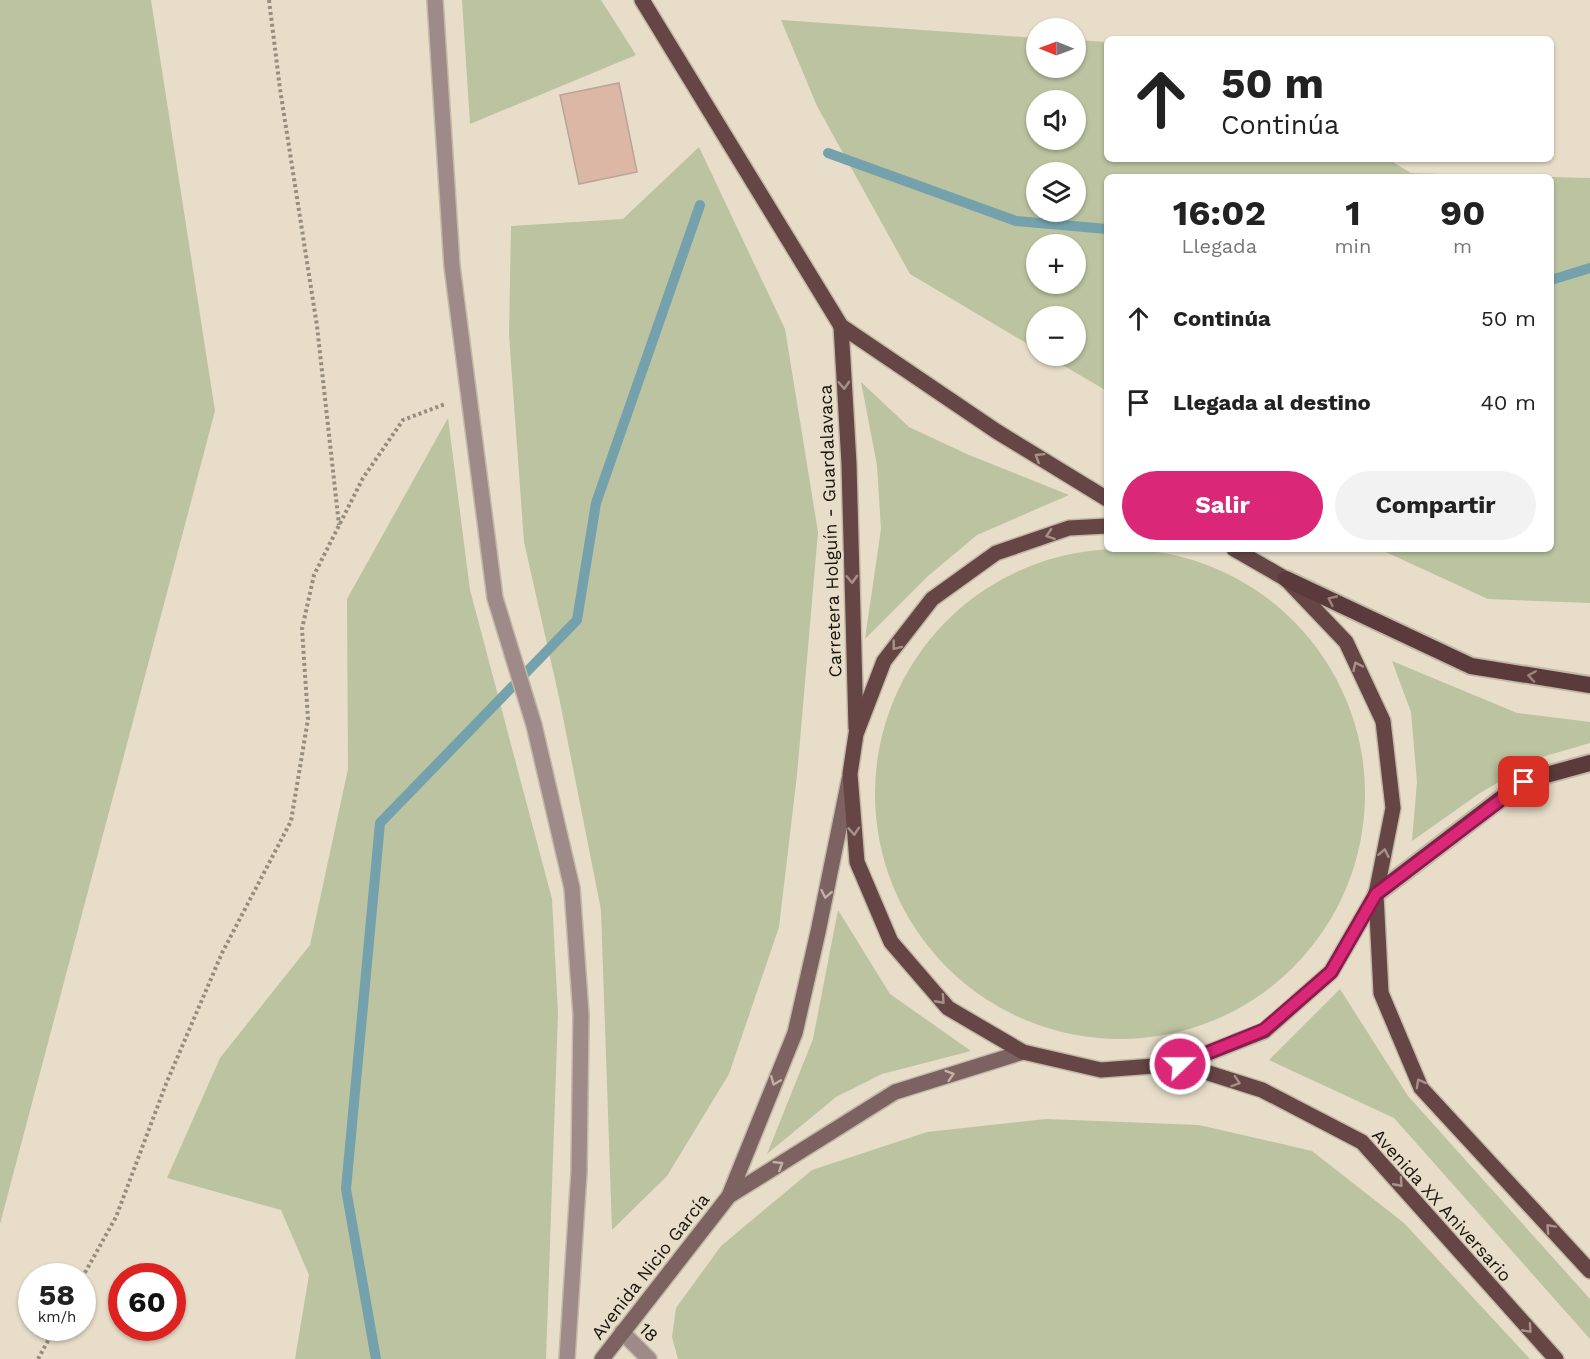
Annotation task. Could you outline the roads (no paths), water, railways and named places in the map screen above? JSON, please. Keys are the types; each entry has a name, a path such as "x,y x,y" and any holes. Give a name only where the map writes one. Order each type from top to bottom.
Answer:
{"highway":[{"path":"1286,579 1472,666 1590,685"},
{"path":"1376,894 1524,782 1590,763"}],"main road":[{"name":"Carretera Holguín - Guardalavaca","path":"642,0 841,326 996,430 1104,497"},
{"name":"Carretera Holguín - Guardalavaca","path":"841,326 849,464 856,734"},
{"path":"729,1197 795,1033 818,932 856,734 884,661 932,599 996,554 1069,528 1104,526"},
{"path":"1239,552 1286,579 1346,642 1383,721 1393,808 1376,894 1381,993 1420,1088 1590,1270"},
{"path":"850,774 857,862 891,942 948,1008 1023,1052 1101,1070 1180,1064 1264,1030 1331,972 1376,894"},
{"path":"729,1197 894,1092 1023,1052"},
{"name":"Avenida XX Aniversario","path":"1180,1064 1262,1090 1362,1142 1556,1359"},
{"name":"Avenida Nicio García","path":"602,1359 729,1197"}],"street":[{"path":"435,0 452,267 495,598 527,701 572,888 581,1015 579,1172 567,1359"},
{"name":"18","path":"622,1332 649,1359"}],"waterway":[{"path":"828,153 1016,221 1104,229"},
{"path":"376,1359 346,1189 380,823 577,620 596,503 700,205"},
{"path":"1554,279 1590,268"}]}
